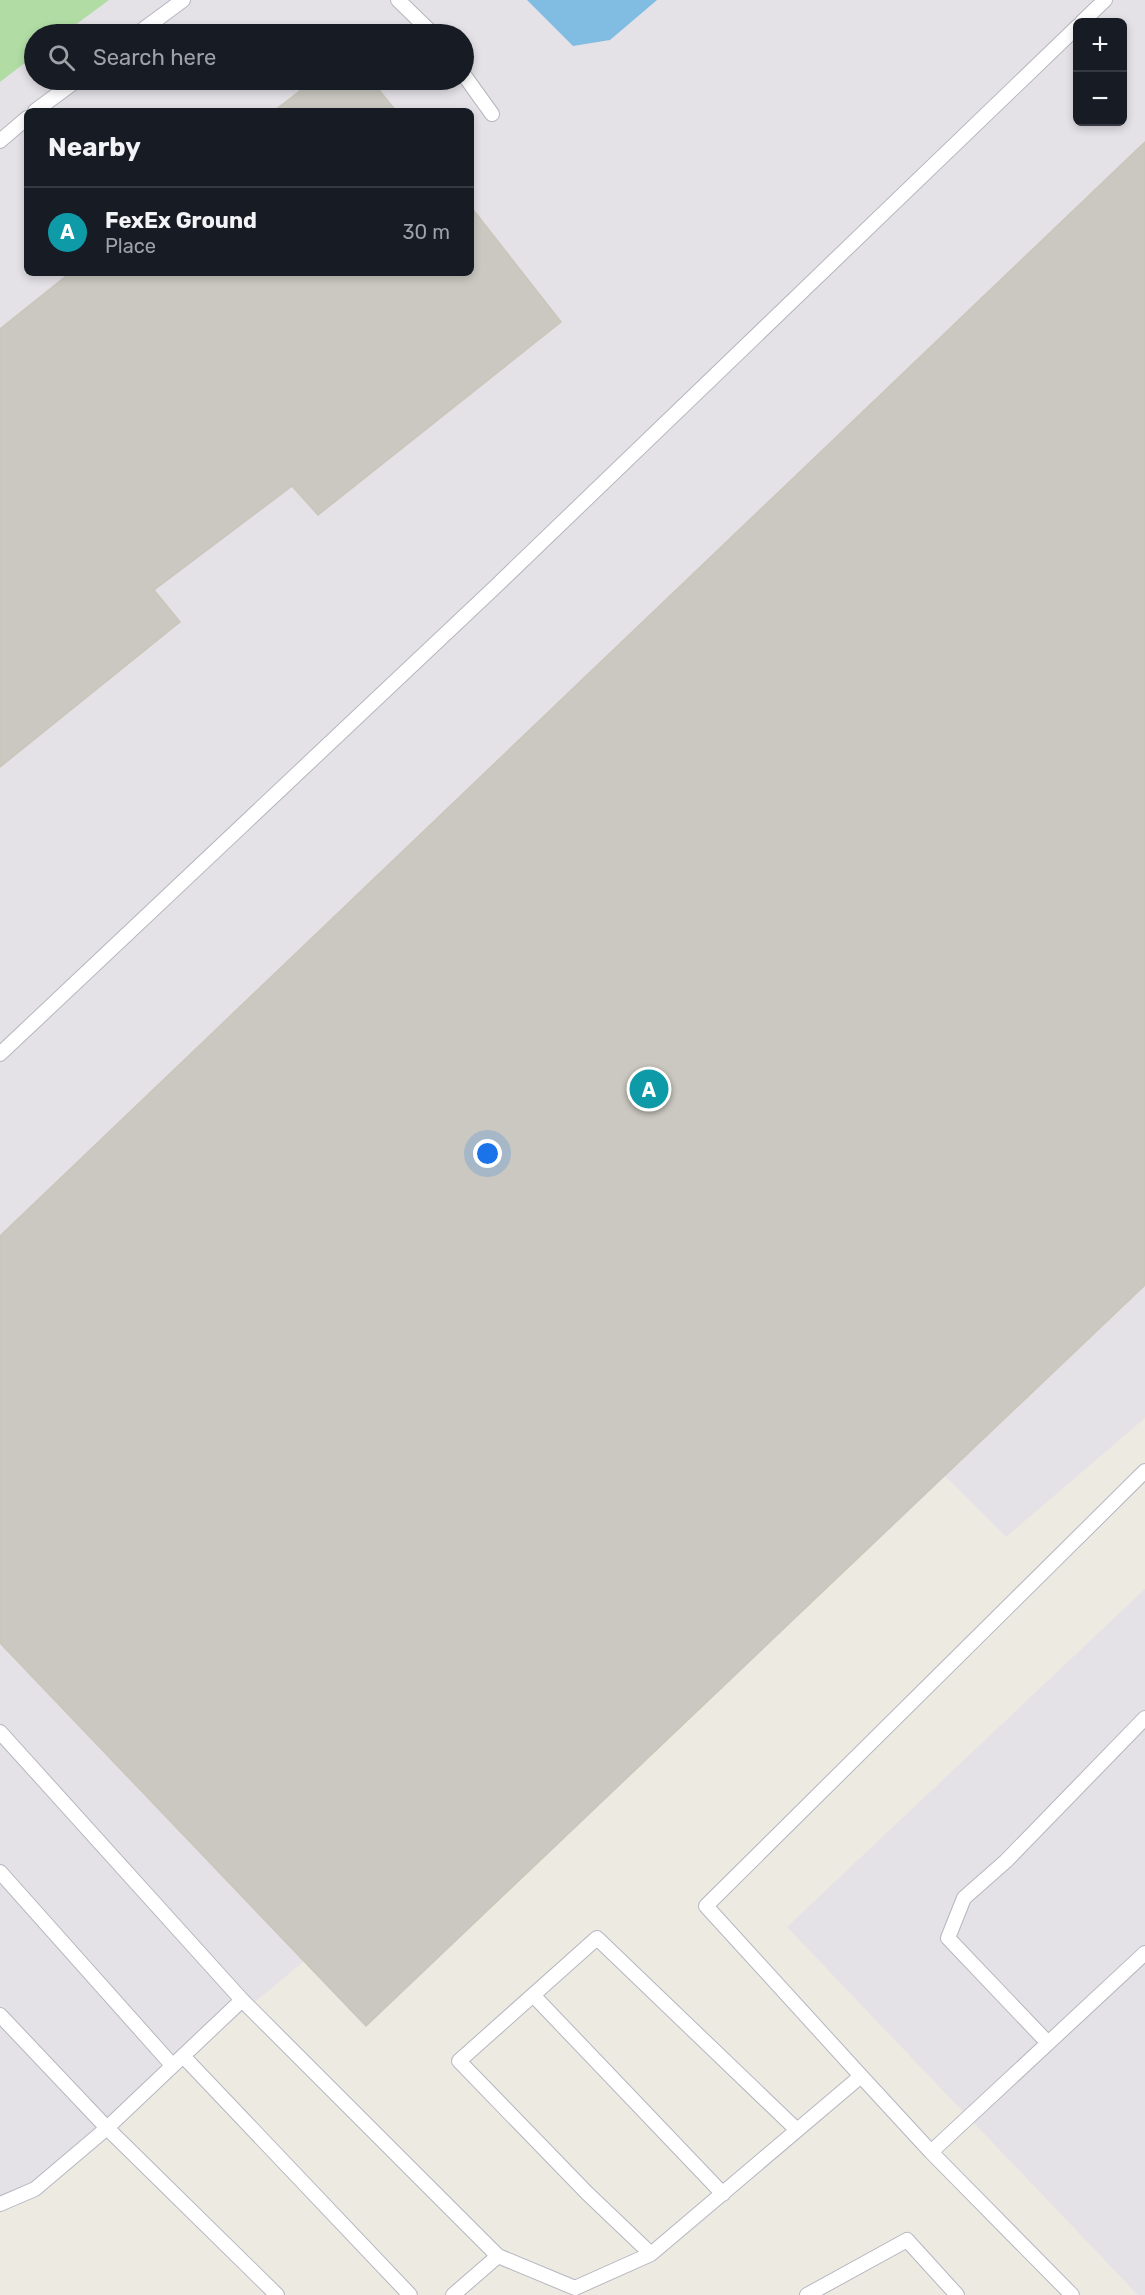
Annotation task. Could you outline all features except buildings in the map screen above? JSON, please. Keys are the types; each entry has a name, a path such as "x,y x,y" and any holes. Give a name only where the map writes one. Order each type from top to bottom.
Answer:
{"lane":[{"path":"151,24 183,0"},
{"path":"398,0 422,24"},
{"path":"1086,18 1105,0"},
{"path":"0,1054 493,589 1073,30"},
{"path":"474,89 492,114"},
{"path":"40,108 64,90"},
{"path":"0,141 24,121"},
{"path":"1072,2295 931,2152 706,1906 1145,1471"},
{"path":"1048,2043 948,1938 964,1898 1006,1861 1145,1718"},
{"path":"0,1732 242,2000 498,2256 574,2288 651,2254 861,2076"},
{"path":"0,1872 177,2060 410,2295"},
{"path":"651,2254 587,2193 459,2061 597,1938 797,2130"},
{"path":"931,2152 1145,1953"},
{"path":"533,1995 723,2194"},
{"path":"0,2204 35,2189 107,2128 242,2000"},
{"path":"0,2015 107,2128 277,2295"},
{"path":"807,2295 907,2240 957,2295"},
{"path":"453,2295 498,2256"}],"shaded area":[{"path":"109,0 1145,0 1145,1418 1006,1537 920,1451 0,2213 0,82 24,64 24,90 474,90 474,24 77,24"},
{"path":"1145,1589 1145,2295 1138,2295 787,1927"}],"green space":[{"path":"0,0 109,0 77,24 24,24 24,64 0,82"}],"water":[{"path":"527,0 657,0 610,40 573,46"}],"place":[{"name":"FexEx Ground","path":"649,1089"}]}
